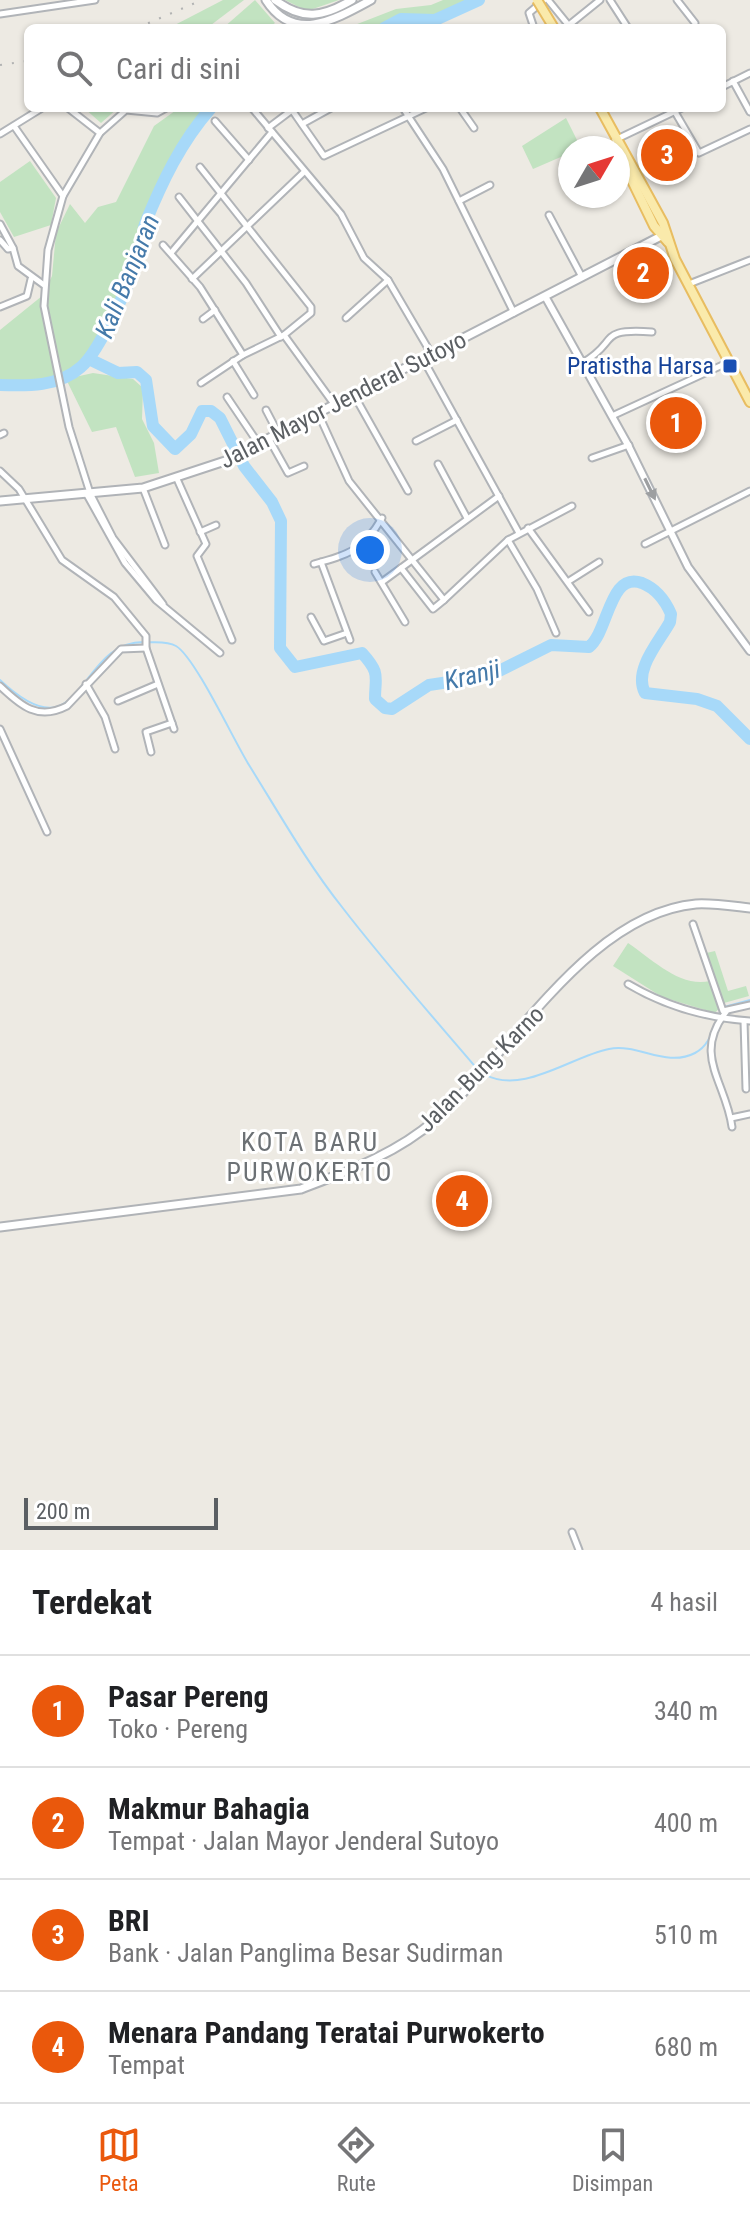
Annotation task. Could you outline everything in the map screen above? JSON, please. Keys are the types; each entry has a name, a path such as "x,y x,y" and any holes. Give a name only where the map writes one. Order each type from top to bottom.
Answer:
{"main road":[{"path":"266,0 289,24"},
{"path":"275,0 297,14 309,17 334,10 352,0"},
{"path":"316,24 329,23 371,0"},
{"path":"537,0 552,24"},
{"path":"602,112 612,136"},
{"path":"630,170 750,402"},
{"name":"Jalan Mayor Jenderal Sutoyo","path":"0,501 143,488 225,461 665,237"},
{"name":"Jalan Bung Karno","path":"0,1227 301,1189 399,1148 435,1119 487,1067 607,939 658,913 695,904 750,908"}],"street":[{"path":"0,14 95,0"},
{"path":"533,24 531,8 546,0 567,24"},
{"path":"573,24 600,0"},
{"path":"610,0 625,24"},
{"path":"677,0 695,23"},
{"path":"682,6 689,0"},
{"path":"726,85 750,73"},
{"path":"733,81 750,112"},
{"path":"0,134 36,112"},
{"path":"73,112 100,133"},
{"path":"124,112 100,133 63,196 48,250 44,306 63,398 88,493 125,563 163,604 220,653"},
{"path":"255,112 341,214 364,258 388,280 432,355"},
{"path":"171,253 288,112"},
{"path":"293,112 324,156 416,112"},
{"path":"302,124 324,112"},
{"path":"405,112 439,162 514,313"},
{"path":"463,112 474,128"},
{"path":"627,136 675,112 699,153 750,129"},
{"path":"215,121 249,160"},
{"path":"14,126 63,196"},
{"path":"200,167 312,309 282,336 243,355 201,383"},
{"path":"192,279 304,172"},
{"path":"459,201 490,185"},
{"path":"179,197 221,249 334,404"},
{"path":"549,215 583,278"},
{"path":"0,224 13,248 18,266 31,279 44,285"},
{"path":"0,240 8,249 13,248"},
{"path":"163,245 215,310 243,355"},
{"path":"688,285 750,260"},
{"path":"0,307 27,296 31,279"},
{"path":"346,318 388,280"},
{"path":"546,298 629,445 688,567 750,651"},
{"path":"203,319 215,310"},
{"path":"582,363 599,354 605,341 619,331 652,332"},
{"path":"423,359 519,533"},
{"path":"233,361 254,395"},
{"path":"612,416 729,362"},
{"path":"354,395 408,491"},
{"path":"227,397 257,444"},
{"path":"266,410 278,433"},
{"path":"318,413 349,481 382,518 444,600"},
{"path":"416,441 457,420"},
{"path":"268,438 288,473 304,466"},
{"path":"592,458 629,445"},
{"path":"438,464 467,518"},
{"path":"0,471 25,499 62,560 110,593 147,644 173,726 146,732 151,752"},
{"path":"177,479 206,546 197,556 232,640"},
{"path":"143,488 165,545"},
{"path":"645,544 750,491"},
{"path":"382,582 499,496"},
{"path":"401,568 433,609 508,540 572,506"},
{"path":"350,640 317,563 350,554 367,540 382,518"},
{"path":"200,532 216,525"},
{"path":"528,528 589,612"},
{"path":"508,540 537,589 556,633"},
{"path":"569,581 599,562"},
{"path":"375,572 405,622"},
{"path":"311,617 324,641 347,633"},
{"path":"0,686 27,709 49,713 67,706 121,649 147,644"},
{"path":"86,684 105,717 115,749"},
{"path":"118,701 158,684"},
{"path":"0,729 2,743 47,832"},
{"path":"693,924 723,1010 709,1056 732,1127"},
{"path":"628,984 659,1000 708,1017 747,1021 746,1089"},
{"path":"723,1010 750,1005"},
{"path":"731,1118 750,1114"},
{"path":"572,1532 579,1550"}],"green space":[{"path":"223,0 244,0 212,24 177,24"},
{"path":"255,0 275,23 274,24 228,24"},
{"path":"285,0 339,0 307,11"},
{"path":"443,0 479,0 435,20 401,19 392,24 357,24 396,9 431,5"},
{"path":"89,112 113,112 101,123"},
{"path":"173,112 208,112 190,135 165,178 145,224 141,248 131,275 98,345 81,367 63,378 32,385 0,385 0,330 42,296 52,276 56,233 70,204 85,223 98,207 116,202 154,126"},
{"path":"566,118 575,136 558,136 558,158 533,169 522,146"},
{"path":"30,161 56,198 51,225 14,237 0,212 0,182"},
{"path":"93,373 133,379 143,388 142,419 154,443 159,473 135,477 116,427 92,432 66,379"},
{"path":"628,943 667,971 699,982 710,981 702,954 715,951 728,991 746,986 749,996 724,1003 715,1013 662,997 613,966"}],"waterway":[{"name":"Kali Banjaran","path":"392,24 401,19 435,20 479,0"},
{"name":"Kali Banjaran","path":"0,385 53,382 72,374 89,358 124,293 141,248 145,224 165,178 190,135 208,112"},
{"name":"Kranji","path":"89,359 118,373 137,372 146,380 153,426 175,449 191,434 202,411 211,411 220,418 244,466 272,502 281,521 280,648 295,667 362,653 374,671 375,699 385,708 392,709 429,685 489,676 551,645 589,647 596,639 616,594 631,582 642,583 660,596 671,614 670,622 654,647 642,675 645,693 697,699 717,706 750,739"},
{"name":"Kranji","path":"0,680 28,702 49,708 65,703 105,658 123,646 146,642 176,646 193,666 249,765 329,890 479,1071"},
{"name":"Kranji","path":"724,1007 750,1000"},
{"name":"Kranji","path":"484,1074 499,1080 530,1078 595,1053 620,1048 663,1057 684,1057 705,1045 720,1012"}],"railway":[{"path":"146,24 202,0"},
{"path":"0,65 24,62"}],"place":[{"name":"BRI","path":"667,155"},
{"name":"Makmur Bahagia","path":"643,273"},
{"name":"Pratistha Harsa","path":"730,366"},
{"name":"Pasar Pereng","path":"676,423"},
{"name":"Menara Pandang Teratai Purwokerto","path":"462,1201"}],"district":[{"name":"KOTA BARU PURWOKERTO","path":"310,1157"}]}
